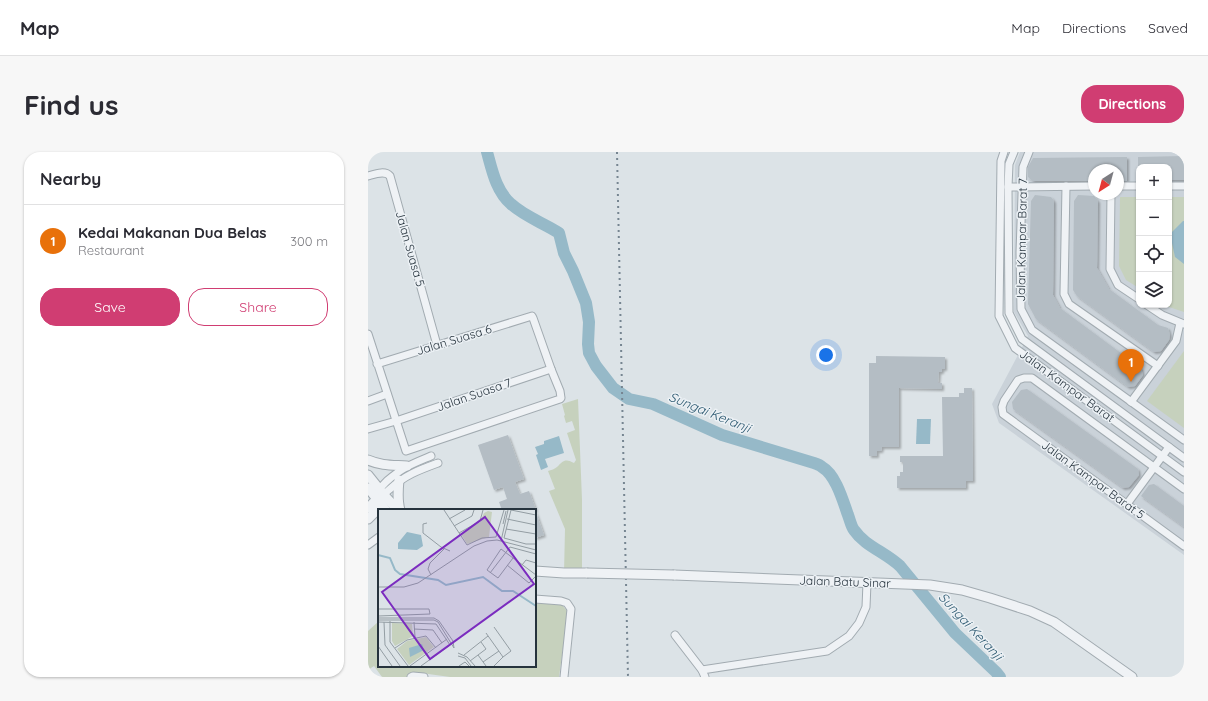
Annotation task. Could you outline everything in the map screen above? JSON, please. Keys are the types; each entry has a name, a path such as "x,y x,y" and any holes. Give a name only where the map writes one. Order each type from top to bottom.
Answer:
{"street":[{"name":"Jalan Kampar Barat","path":"1004,152 1001,161 999,316 1015,348 1184,472"},
{"name":"Jalan Kampar Barat","path":"1014,152 1009,164 1008,187 1009,313 1022,339 1184,458"},
{"name":"Jalan Kampar Barat 7","path":"1029,152 1023,167 1020,252 1021,309 1032,330 1184,440"},
{"name":"Jalan Suasa 5","path":"368,176 385,173 389,174 390,176 437,345"},
{"path":"1066,186 1064,294 1069,304 1158,366"},
{"path":"1008,187 1088,186"},
{"path":"1124,186 1136,186"},
{"path":"1172,186 1184,186"},
{"path":"1111,200 1110,270 1118,285 1136,297"},
{"path":"1000,219 1008,219"},
{"path":"1131,402 1176,341 1182,324 1162,315 1152,308"},
{"name":"Jalan Suasa 6","path":"377,364 532,316 551,369"},
{"path":"368,334 369,344 406,451 560,399 560,391 551,369"},
{"name":"Jalan Suasa 7","path":"368,429 551,369"},
{"name":"Jalan Kampar Barat 5","path":"1154,467 1032,378 1018,380 1004,401 1002,407 1003,414 1184,546"},
{"path":"368,401 387,394"},
{"path":"1127,504 1169,447"},
{"path":"368,521 397,472 431,456"},
{"path":"368,460 378,464 391,466 407,466"},
{"path":"368,508 381,500 399,480 438,463"},
{"path":"1154,467 1184,489"},
{"path":"368,475 381,500"},
{"path":"399,480 399,509"},
{"path":"368,488 381,500 397,509"},
{"path":"368,521 378,520"},
{"path":"368,545 378,537"},
{"name":"Jalan Batu Sinar","path":"536,571 930,585 962,590 1030,611 1054,622 1132,677"},
{"path":"702,670 827,651 849,636 859,623 866,607 867,583"},
{"path":"536,599 562,601 567,603 571,609 564,677"},
{"path":"675,635 702,670 705,677"},
{"path":"411,677 424,677"}],"shaded area":[{"path":"1020,152 1184,152 1184,555 999,423 992,404 1028,336 1014,312 1015,165"}],"green space":[{"path":"1124,197 1136,197 1136,286 1126,280 1119,266 1120,200 1124,200"},
{"path":"1172,197 1184,197 1184,312 1172,308"},
{"path":"1184,351 1184,428 1147,401"},
{"path":"578,399 582,500 582,573 564,573 565,529 549,491 555,489 548,471 564,461 574,463 576,460 567,433 575,430 572,421 566,423 562,404"},
{"path":"536,603 562,605 568,612 559,677 450,677 414,672 407,677 382,677 374,666 368,670 368,631 378,622 378,667 536,667"}],"water":[{"path":"1184,221 1184,264 1175,257 1172,243 1172,232"},
{"path":"917,419 931,419 930,444 916,444"},
{"path":"559,436 564,453 545,459 548,467 541,470 535,447 544,444 544,441"}],"building":[{"path":"1184,156 1184,180 1172,180 1172,164 1138,164 1138,157"},
{"path":"1127,157 1127,181 1124,181 1124,164 1088,164 1088,181 1033,181 1028,177 1028,167 1033,158"},
{"path":"1035,195 1051,197 1054,201 1053,295 1060,308 1141,368 1143,375 1135,386 1128,387 1036,319 1028,304 1031,201"},
{"path":"1078,195 1088,196 1088,200 1098,201 1097,268 1109,289 1158,325 1168,328 1170,335 1169,340 1161,351 1154,352 1077,296 1073,290 1074,201"},
{"path":"876,356 945,357 945,369 942,369 942,372 939,372 938,383 942,383 942,389 899,388 899,447 882,447 881,451 877,451 877,456 869,456 869,363 876,363"},
{"path":"964,388 972,388 973,481 966,481 966,488 897,488 897,476 900,476 900,472 903,472 903,462 900,462 900,456 943,456 942,397 959,397 959,393 964,393"},
{"path":"1027,389 1138,469 1139,475 1129,487 1123,488 1013,409 1012,402 1021,390"},
{"path":"508,435 524,479 515,482 520,494 529,491 536,509 502,509 499,502 507,499 503,487 494,490 478,445"},
{"path":"1154,484 1184,506 1184,527 1141,496 1149,485"},
{"path":"536,513 544,535 536,538"}],"waterway":[{"name":"Sungai Keranji","path":"487,152 495,180 506,199 522,213 559,233 564,253 586,303 589,322 589,353 596,366 613,388 629,399 653,404 722,435 821,466 827,471 835,482 852,527 859,536 869,545 900,566 955,633 1000,677"}],"railway":[{"path":"617,152 628,677"}],"place":[{"name":"Kedai Makanan Dua Belas","path":"1131,382"}]}
